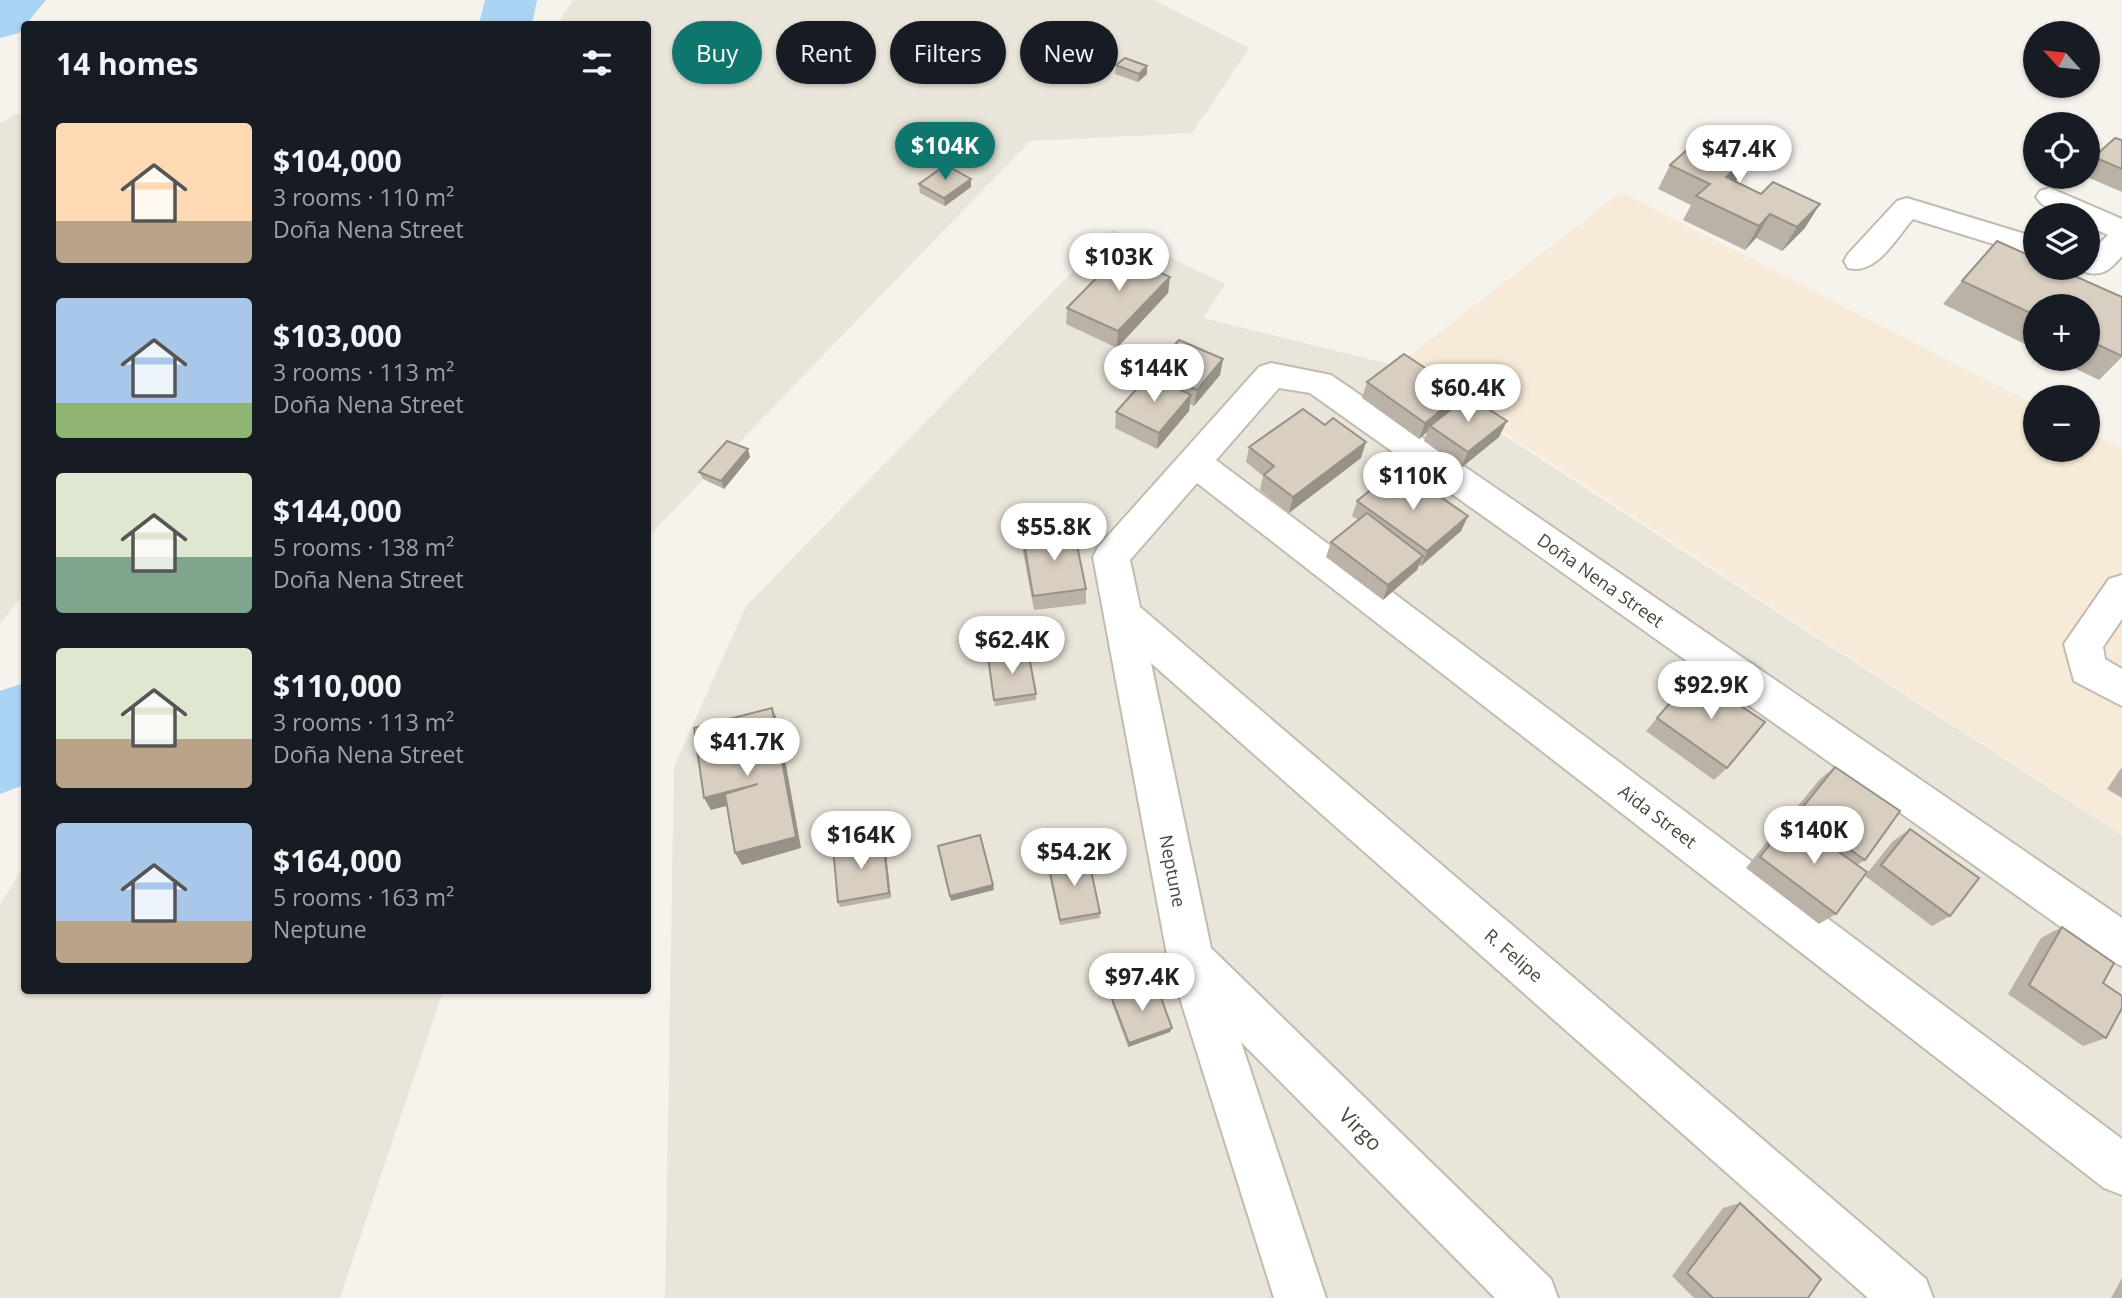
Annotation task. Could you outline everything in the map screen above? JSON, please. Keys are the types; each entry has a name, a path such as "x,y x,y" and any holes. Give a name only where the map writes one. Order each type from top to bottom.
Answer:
{"street":[{"path":"2050,197 2122,230"},
{"path":"1859,261 1907,207 2023,243"},
{"path":"2102,269 2122,238"},
{"name":"Doña Nena Street","path":"1194,462 1271,375 1319,383 2122,944"},
{"name":"Neptune","path":"1194,462 1111,557 1191,960 1300,1298"},
{"name":"Aida Street","path":"1194,462 2122,1170"},
{"path":"2122,590 2083,643 2088,669 2122,689"},
{"name":"R. Felipe","path":"1121,613 1907,1298"},
{"name":"Virgo","path":"1191,960 1532,1298"}],"shaded area":[{"path":"573,0 1154,0 1249,48 1192,133 1030,141 651,534 651,21 559,21"},
{"path":"15,113 21,115 21,597 0,624 0,124"},
{"path":"1621,192 2023,399 2023,462 2100,462 2100,438 2122,449 2122,834 1399,364"},
{"path":"1113,230 1225,284 1203,318 1397,366 2122,835 2122,1298 665,1298 674,767 746,606"},
{"path":"21,871 21,994 442,994 340,1298 0,1298 0,905"}],"building":[{"path":"1125,58 1147,66 1139,74 1118,63"},
{"path":"1706,133 1752,154 1726,177 1761,194 1773,182 1820,204 1797,227 1770,214 1759,226 1696,196 1710,184 1670,165"},
{"path":"2115,138 2122,140 2122,169 2100,160 2100,152"},
{"path":"946,165 971,179 944,198 919,184"},
{"path":"1997,241 2023,253 2023,280 2084,280 2122,297 2122,356 2100,346 2100,294 2023,294 2023,309 1962,281"},
{"path":"1120,254 1170,277 1118,331 1067,308"},
{"path":"1179,340 1223,359 1197,390 1153,370"},
{"path":"1404,354 1463,393 1425,423 1367,382"},
{"path":"1149,375 1191,395 1159,433 1116,412"},
{"path":"1468,396 1507,421 1468,452 1430,426"},
{"path":"1303,409 1325,425 1333,418 1366,442 1293,497 1264,475 1274,466 1249,447"},
{"path":"727,441 748,449 721,481 699,472"},
{"path":"1388,476 1415,495 1425,486 1468,516 1427,551 1357,501"},
{"path":"1367,513 1423,556 1388,585 1331,542"},
{"path":"1074,531 1086,589 1033,596 1023,537"},
{"path":"1028,651 1036,694 994,700 988,657"},
{"path":"1694,675 1765,722 1727,768 1657,718"},
{"path":"772,708 796,837 735,853 725,794 758,784 704,798 694,728"},
{"path":"1835,767 1900,811 1865,860 1798,813"},
{"path":"1791,818 1867,872 1836,914 1760,857"},
{"path":"1910,829 1979,878 1950,916 1881,865"},
{"path":"980,835 993,885 950,896 938,846"},
{"path":"883,839 889,893 838,902 833,848"},
{"path":"1088,856 1100,913 1060,920 1048,863"},
{"path":"2062,927 2114,963 2103,983 2122,996 2122,1008 2106,1038 2029,985"},
{"path":"1156,984 1172,1028 1129,1043 1112,999"},
{"path":"1740,1203 1821,1279 1808,1298 1713,1298 1687,1273"}],"waterway":[{"path":"0,22 20,0"},
{"path":"506,21 511,0"},
{"path":"0,755 21,724"}]}
